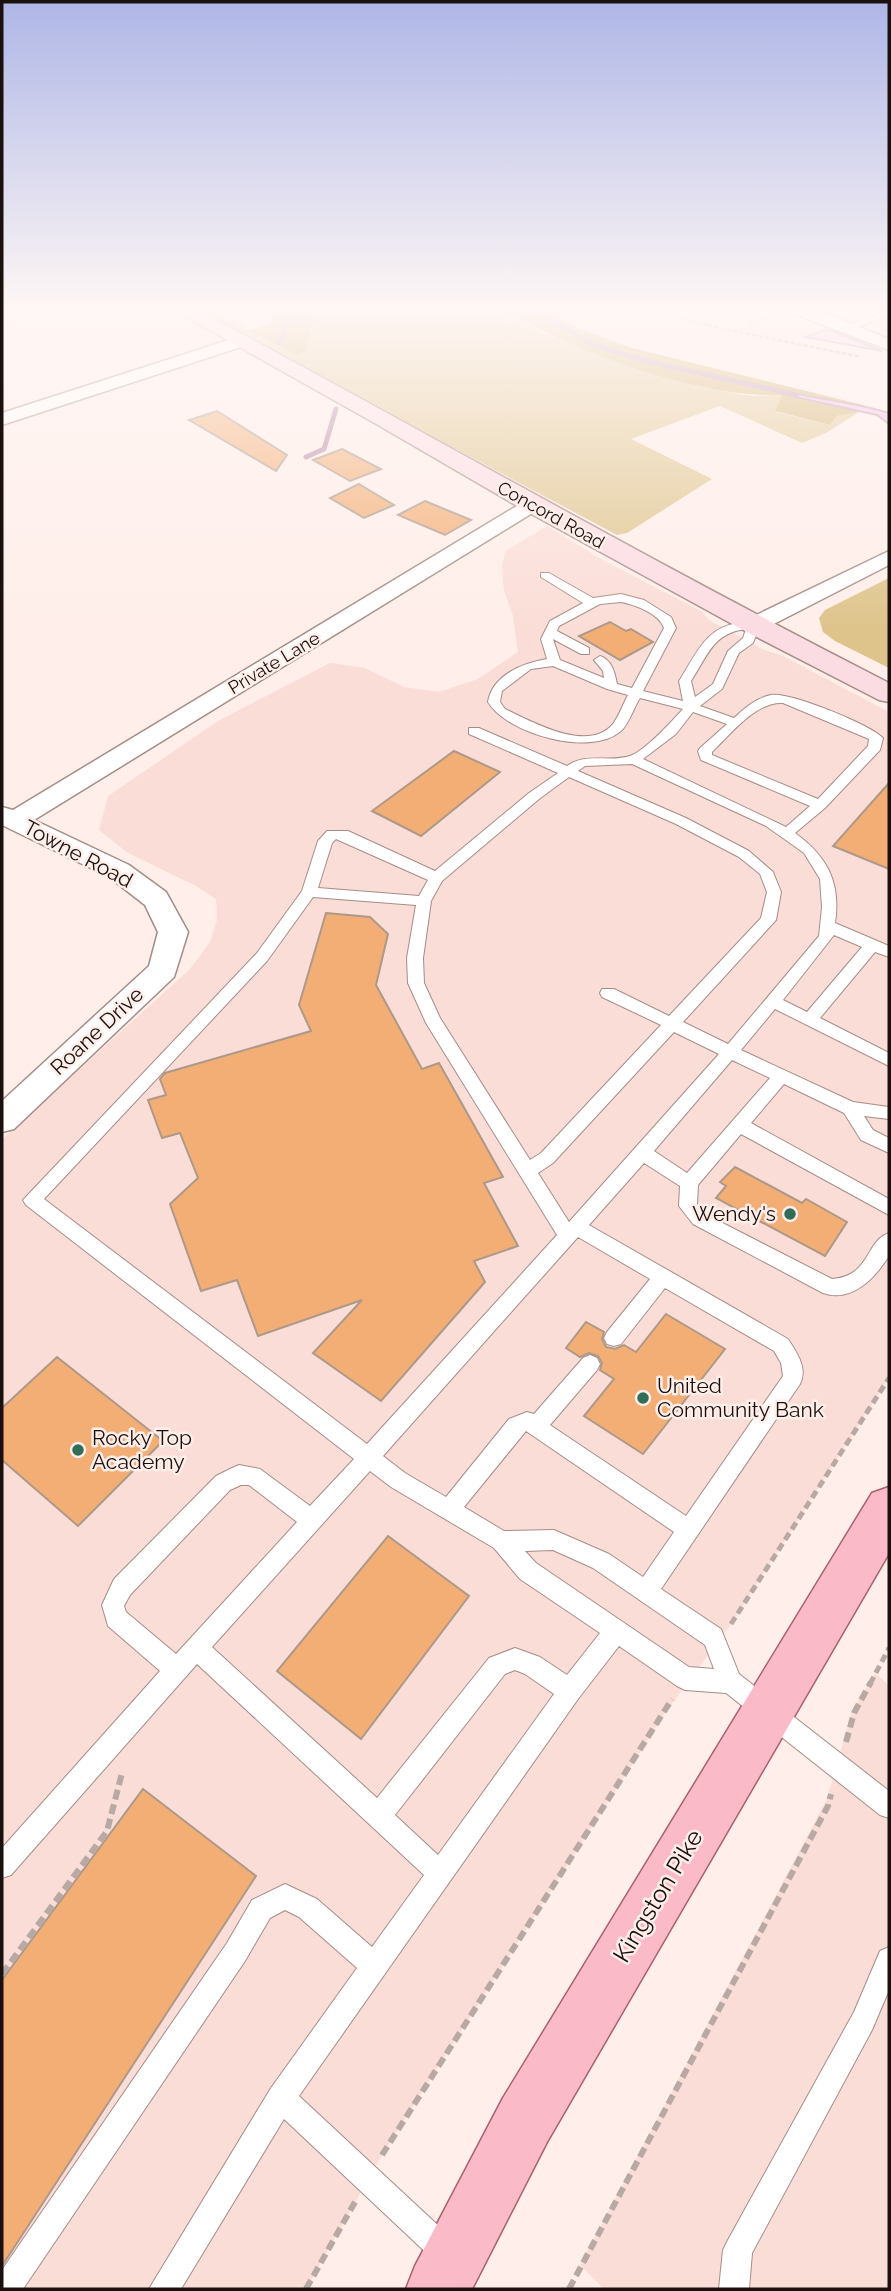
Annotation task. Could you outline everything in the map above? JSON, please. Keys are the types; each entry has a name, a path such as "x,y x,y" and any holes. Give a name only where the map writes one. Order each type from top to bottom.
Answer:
{"main road":[{"name":"Kingston Pike","path":"446,2274 749,1696 889,1509"}],"street":[{"name":"Concord Road","path":"378,416 532,506 889,694"},
{"name":"Private Lane","path":"8,817 532,506"},
{"path":"754,625 889,557"},
{"name":"Towne Road","path":"8,817 119,871 156,900 173,932"},
{"name":"Roane Drive","path":"2,1119 163,970 173,932"}],"lane":[{"path":"545,575 592,603"},
{"path":"554,662 547,639 554,624 592,603 621,598 640,603 667,620 670,628 635,693 617,728 598,738 575,740 557,737 500,712 494,702 496,690 527,666 554,662 611,686 635,693 691,707 736,723"},
{"path":"634,760 671,731 691,707 718,686 734,651 749,640 754,625 727,628 710,641 685,681 691,707"},
{"path":"550,632 585,651"},
{"path":"600,660 609,671 611,686"},
{"path":"786,834 820,805 875,747 876,738 865,731 785,699 772,697 762,701 705,751 706,757 820,805"},
{"path":"474,731 681,821 744,854 766,872 774,892 768,920 547,1158 527,1171"},
{"path":"2,1866 310,1519 573,1233 826,937 831,907 827,879 809,850 771,823 634,760 582,762 534,796 436,878 424,901 415,958 416,983 432,1019 527,1171 573,1233 663,1277 781,1345 791,1361 793,1378 646,1592"},
{"path":"436,878 343,834 332,834 325,841 309,892 262,957 32,1200 398,1480 502,1541 528,1571 685,1678 749,1696"},
{"path":"309,892 424,901"},
{"path":"828,926 889,952"},
{"path":"809,1020 873,944"},
{"path":"608,993 850,1108 889,1113"},
{"path":"772,1001 889,1060"},
{"path":"782,1076 689,1183 688,1206 699,1219 830,1287 848,1287 870,1271 889,1241"},
{"path":"850,1108 867,1135 889,1146"},
{"path":"740,1125 889,1208"},
{"path":"643,1153 689,1183"},
{"path":"614,1338 663,1277"},
{"path":"537,1425 590,1364"},
{"path":"449,1510 516,1426 527,1421 537,1425 689,1530"},
{"path":"176,1669 116,1618 113,1605 122,1587 223,1483 239,1475 253,1476 310,1519"},
{"path":"502,1541 554,1540 601,1561 713,1637 749,1696 889,1806"},
{"path":"164,2289 281,2098 570,1691 616,1631"},
{"path":"195,1647 441,1874"},
{"path":"379,1815 497,1666 515,1659 532,1665 570,1691"},
{"path":"6,2289 236,1952 261,1909 285,1897 307,1908 374,1966"},
{"path":"734,2289 738,2250 863,2021 889,1959"},
{"path":"281,2098 368,2179 446,2274"}],"path":[{"path":"713,1637 732,1623 889,1378"},
{"path":"569,2289 828,1806 854,1713 889,1648"},
{"path":"306,2289 368,2179 685,1678"},
{"path":"2,1973 107,1832 137,1712"}],"shaded area":[{"path":"394,416 693,416 631,439 712,479 627,533 617,535"},
{"path":"742,416 792,416 830,425 837,416 853,416 826,433 802,443"},
{"path":"794,416 837,416 830,425"},
{"path":"878,416 889,416 889,424"},
{"path":"547,526 601,559 701,611 709,620 762,649 783,656 889,712 889,1378 732,1623 665,1713 385,2150 306,2289 2,2289 2,1139 190,969 210,942 217,920 216,899 196,886 128,853 99,830 108,796 218,721 330,663 365,668 404,687 439,692 478,679 518,652 513,616 504,591 502,567 505,551"},
{"path":"889,578 889,668 835,641 823,632 819,618 825,610"},
{"path":"875,1673 889,1685 889,2289 604,2289 580,2265 827,1799 852,1711"}],"building":[{"path":"202,416 225,416 287,455 276,471 189,420"},
{"path":"342,449 381,469 350,481 313,460"},
{"path":"359,484 394,505 364,518 330,498"},
{"path":"425,501 471,520 445,535 398,515"},
{"path":"610,622 626,631 631,629 653,642 620,660 579,636"},
{"path":"454,751 500,772 421,836 372,811"},
{"path":"889,783 889,869 833,846"},
{"path":"326,913 370,917 388,934 376,985 422,1069 439,1063 503,1177 484,1183 518,1246 474,1261 485,1282 381,1401 313,1353 362,1300 258,1336 237,1280 201,1291 170,1204 198,1178 180,1133 162,1138 148,1100 166,1095 160,1079 165,1073 311,1031 299,1005"},
{"name":"Wendy's","path":"735,1167 802,1203 806,1199 847,1222 825,1256 716,1198 726,1186 720,1182"},
{"name":"United Community Bank","path":"666,1314 725,1349 643,1454 584,1416 614,1379 600,1370 602,1363 598,1356 589,1353 580,1357 566,1348 586,1322 604,1332 602,1339 606,1347 615,1349 624,1345 636,1352"},
{"name":"Rocky Top Academy","path":"57,1357 163,1441 78,1526 2,1460 2,1408"},
{"path":"388,1536 469,1596 361,1739 277,1671"},
{"path":"143,1789 256,1876 2,2266 2,1980"}],"waterway":[{"path":"306,457 324,449 334,416"}],"place":[{"name":"Wendy's","path":"790,1214"},
{"name":"United Community Bank","path":"643,1398"},
{"name":"Rocky Top Academy","path":"78,1450"}]}
